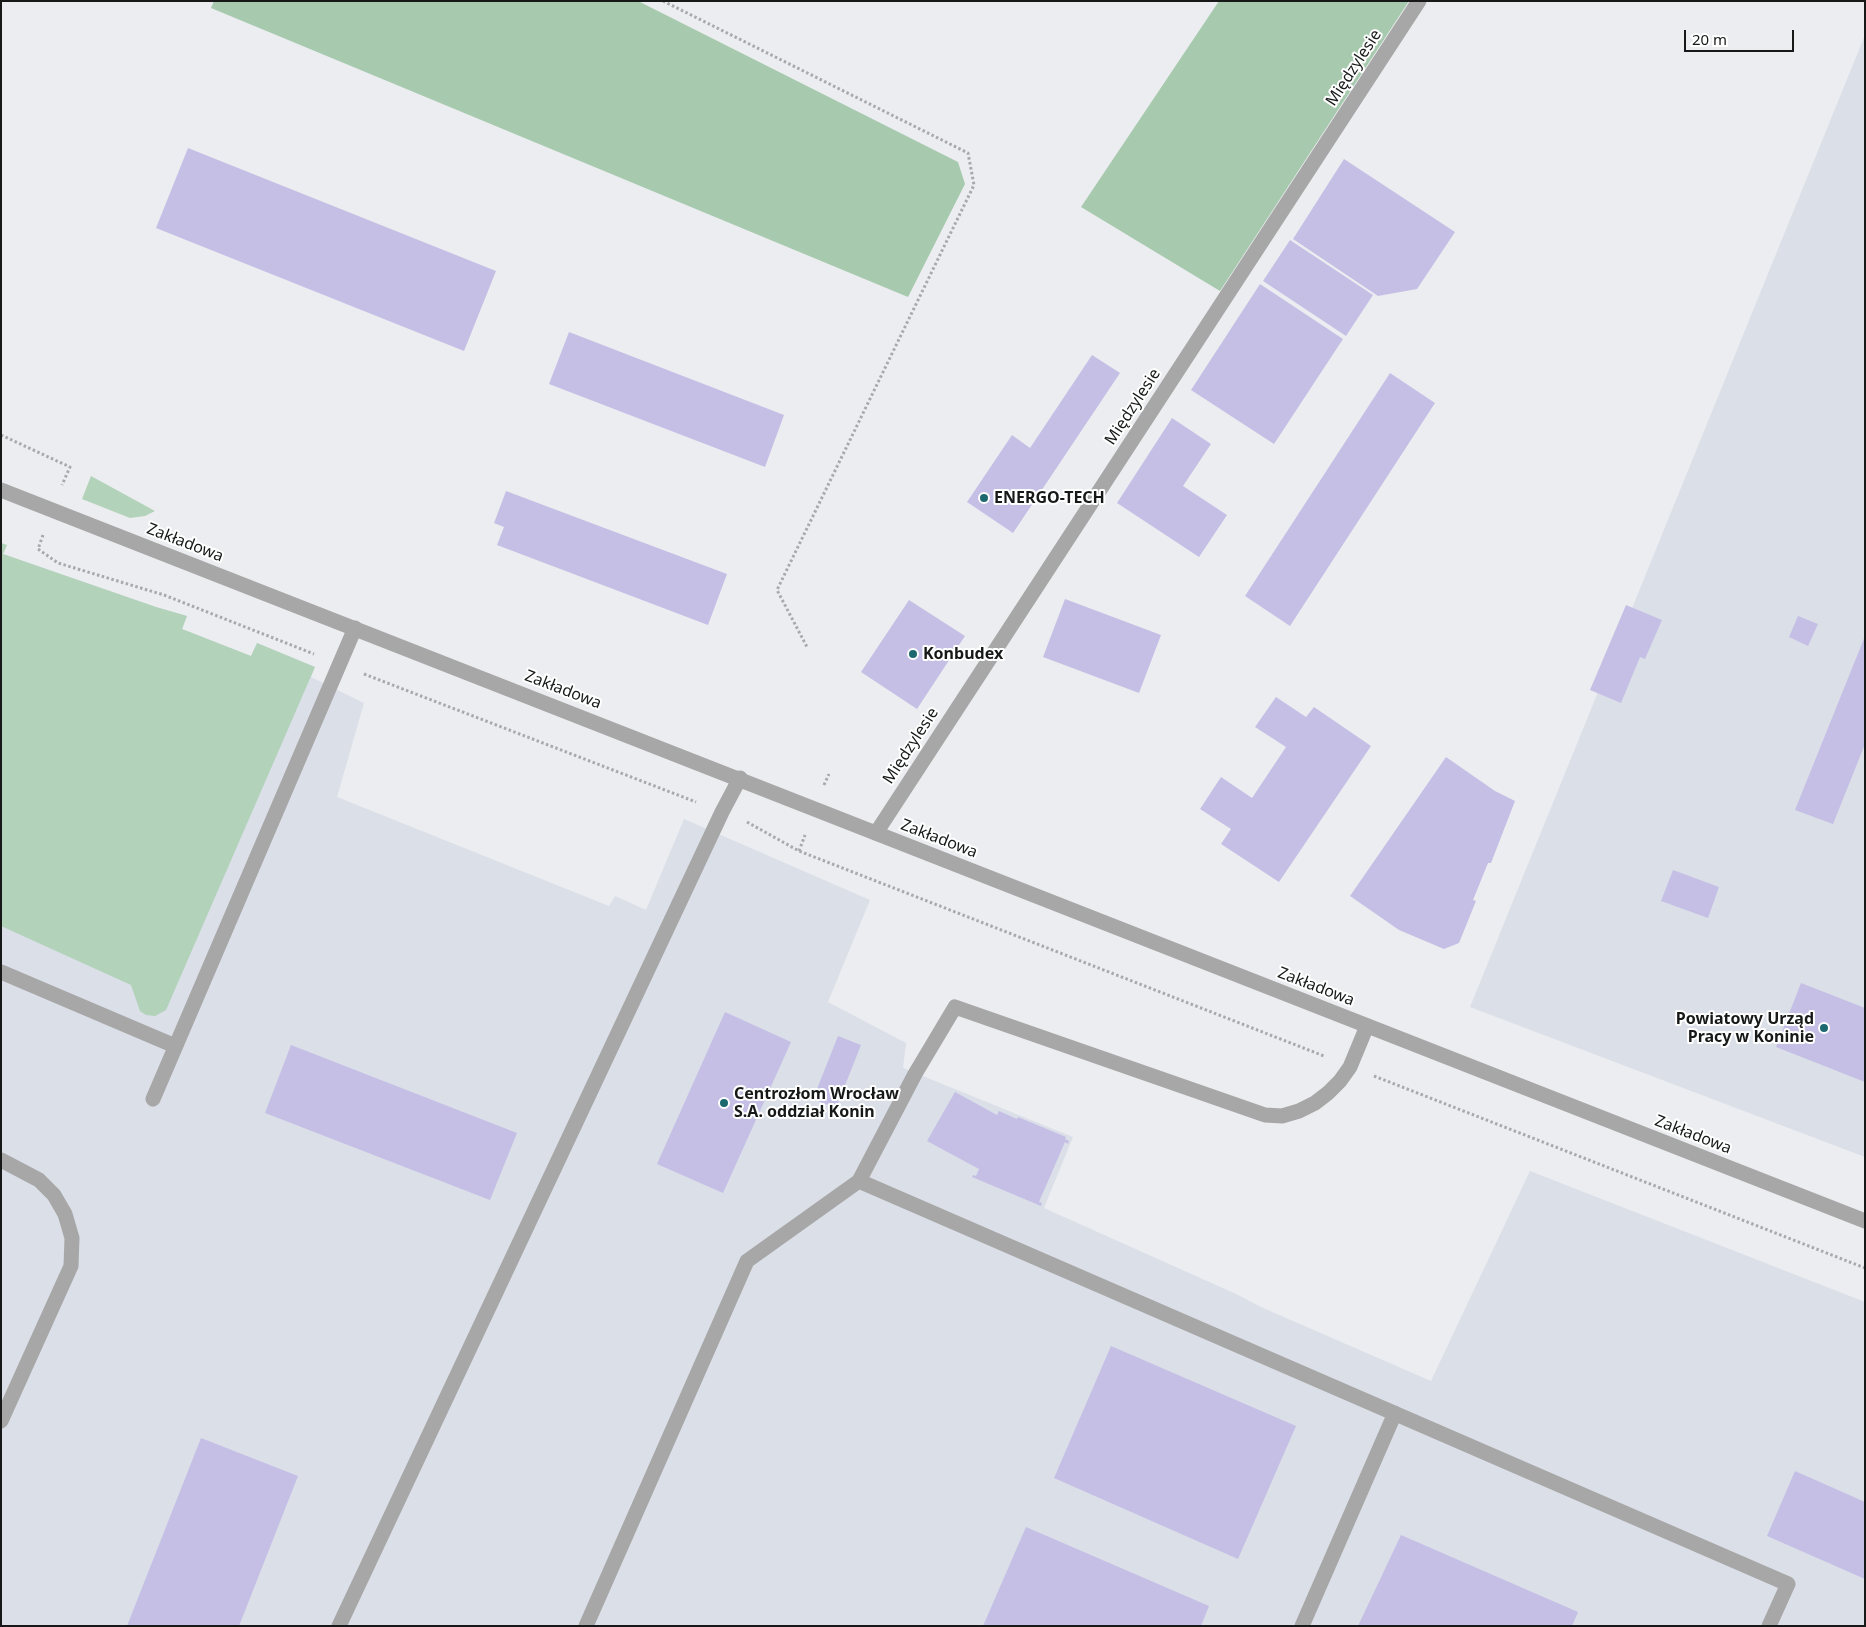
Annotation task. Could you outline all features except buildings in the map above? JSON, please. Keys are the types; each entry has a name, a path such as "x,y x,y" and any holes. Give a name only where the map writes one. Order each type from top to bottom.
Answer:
{"street":[{"name":"Międzylesie","path":"876,833 1419,1"},
{"name":"Zakładowa","path":"1,490 740,778 1865,1221"},
{"path":"154,1099 354,628"},
{"path":"339,1626 722,812 740,778"},
{"path":"1,972 175,1046"},
{"path":"586,1626 747,1261 859,1180 916,1074 955,1007 1265,1115 1282,1116 1299,1111 1315,1103 1340,1081 1350,1067 1367,1026"},
{"path":"1,1160 39,1180 54,1195 65,1214 72,1238 71,1266 1,1421"},
{"path":"859,1180 1788,1584 1769,1626"},
{"path":"1302,1626 1394,1413"}],"path":[{"path":"663,1 968,153 974,185 776,590 807,647"},
{"path":"1,435 70,467 59,491"},
{"path":"634,778 694,801"},
{"path":"752,824 799,851 1319,1054"},
{"path":"799,851 808,827"},
{"path":"1382,1080 1865,1268"}],"shaded area":[{"path":"1865,35 1865,1157 1470,1007"},
{"path":"1,543 7,545 3,554 187,616 182,629 251,656 257,643 315,667 311,677 364,703 337,797 609,906 615,896 646,910 684,819 870,900 828,1002 906,1043 903,1068 1073,1137 1044,1208 1236,1294 1263,1308 1431,1381 1530,1171 1865,1302 1865,1626 1,1626"}],"green space":[{"path":"214,1 638,1 958,162 965,184 908,297 211,8"},
{"path":"1219,1 1409,1 1220,291 1081,207"},
{"path":"91,476 155,511 145,516 130,518 82,499"},
{"path":"1,543 7,545 3,554 187,616 182,629 251,656 257,643 315,667 166,1010 155,1016 146,1015 140,1011 131,985 1,926"}],"place":[{"name":"ENERGO-TECH","path":"984,498"},
{"name":"Konbudex","path":"913,654"},
{"name":"Powiatowy Urząd Pracy w Koninie","path":"1824,1028"},
{"name":"Centrozłom Wrocław S.A. oddział Konin","path":"724,1103"}]}
